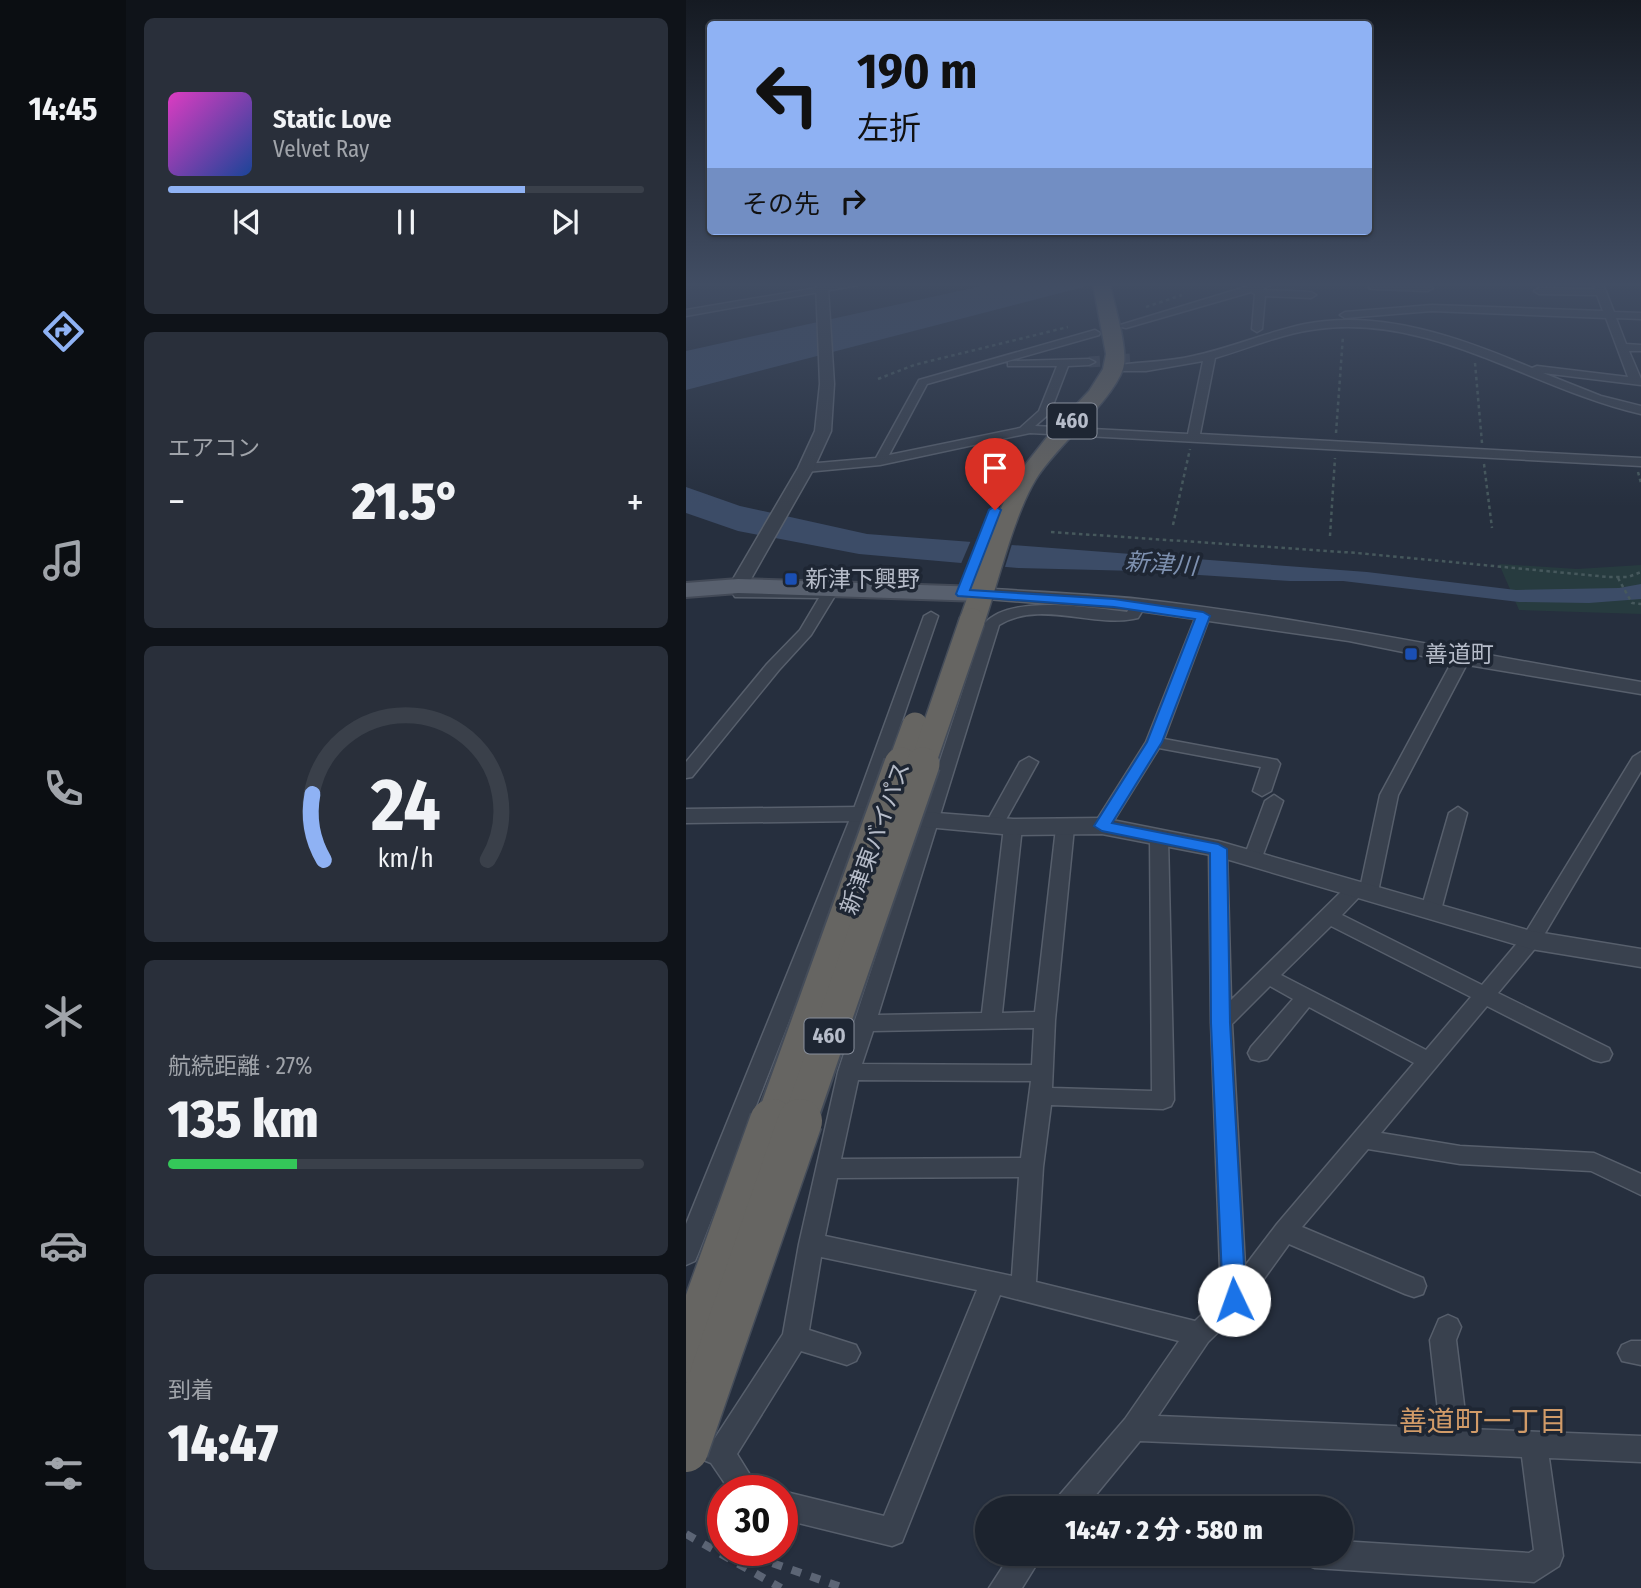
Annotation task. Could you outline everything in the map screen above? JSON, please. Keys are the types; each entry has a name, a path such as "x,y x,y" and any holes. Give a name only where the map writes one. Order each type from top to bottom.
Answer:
{"highway":[{"name":"460","path":"965,601 995,531 1013,472 1046,430 1093,380 1101,358"},
{"path":"1117,358 1121,364"},
{"name":"460","path":"1046,430 1096,395 1121,364"},
{"name":"新津東バイパス","path":"686,1360 965,601"},
{"name":"新津東バイパス","path":"686,1450 965,601"}],"main road":[{"path":"686,590 741,586 965,601"}],"street":[{"path":"686,774 773,667 806,632 829,594 740,594 741,586 762,542 806,467 823,431 827,384 826,358"},
{"path":"880,461 923,382 1018,358"},
{"path":"1121,364 1150,358"},
{"path":"1121,364 1160,367 1197,358"},
{"path":"1193,438 1209,358"},
{"path":"1497,358 1572,391 1641,410"},
{"path":"1627,358 1638,381"},
{"path":"995,364 1063,365 1089,362"},
{"path":"1506,362 1545,371 1638,381"},
{"path":"1063,365 1044,413 1025,427 1641,462"},
{"path":"806,467 880,461 1046,430"},
{"path":"686,1254 861,814 965,601 1139,605 1349,635 1462,658 1641,688"},
{"path":"721,1454 795,1337 811,1244 849,1072 992,623 996,619 1026,611 1127,616 1133,615 1139,605"},
{"path":"1102,826 1154,742 1203,616"},
{"path":"1221,1023 1328,916 1362,890 1389,795 1462,658"},
{"path":"1154,742 1271,764 1268,796 1252,860"},
{"path":"1077,1496 1133,1428 1199,1335 1234,1300 1285,1231 1531,940 1641,757"},
{"path":"990,1021 1004,826 1028,762"},
{"path":"1431,911 1458,813"},
{"path":"686,816 861,814 1004,826 1102,826 1218,849 1531,940 1640,953"},
{"path":"1023,1290 1031,1167 1041,1096 1045,1020 1065,828"},
{"path":"1041,1096 1163,1100 1159,837"},
{"path":"1218,849 1221,1023 1234,1300"},
{"path":"1328,916 1601,1054"},
{"path":"1269,976 1428,1061"},
{"path":"1259,1053 1306,997"},
{"path":"866,1023 1045,1020"},
{"path":"849,1072 1042,1073"},
{"path":"1362,1139 1460,1155 1594,1162 1641,1185"},
{"path":"829,1169 1031,1167"},
{"path":"1285,1231 1414,1286"},
{"path":"811,1244 993,1282 1199,1335"},
{"path":"798,1509 892,1532 993,1282"},
{"path":"1448,1327 1443,1340 1455,1442"},
{"path":"795,1337 847,1353"},
{"path":"1133,1428 1641,1450"},
{"path":"686,1440 721,1454 735,1475"},
{"path":"1353,1556 1534,1568 1549,1556 1534,1445"},
{"path":"1004,1588 1020,1566"}],"path":[{"path":"878,379 914,365 942,358"},
{"path":"1330,536 1341,358"},
{"path":"1474,358 1492,528"},
{"path":"1173,525 1193,438"},
{"path":"1051,533 1357,553 1618,578 1641,572"},
{"path":"1618,578 1632,603 1641,604"}],"green space":[{"path":"1499,564 1577,569 1641,565 1641,614 1519,610"}],"water":[{"path":"686,358 809,358 686,390"},
{"name":"新津川","path":"686,487 740,506 867,534 1367,572 1516,590 1619,588 1641,584 1641,599 1589,603 1519,602 1343,581 1290,581 1138,571 1018,568 859,554 738,531 686,513"}],"pier":[{"path":"972,538 1013,541 1004,570 960,566"}],"tunnel":[{"path":"1089,362 1130,359"}],"railway":[{"path":"686,1534 781,1588"},
{"path":"781,1566 844,1588"}],"place":[{"name":"新津下興野","path":"791,579"},
{"name":"善道町","path":"1411,654"}],"district":[{"name":"善道町一丁目","path":"1483,1421"}],"route":[{"path":"995,510 962,594 1139,605 1203,616 1154,742 1102,826 1218,849 1221,1023 1234,1300"}]}
